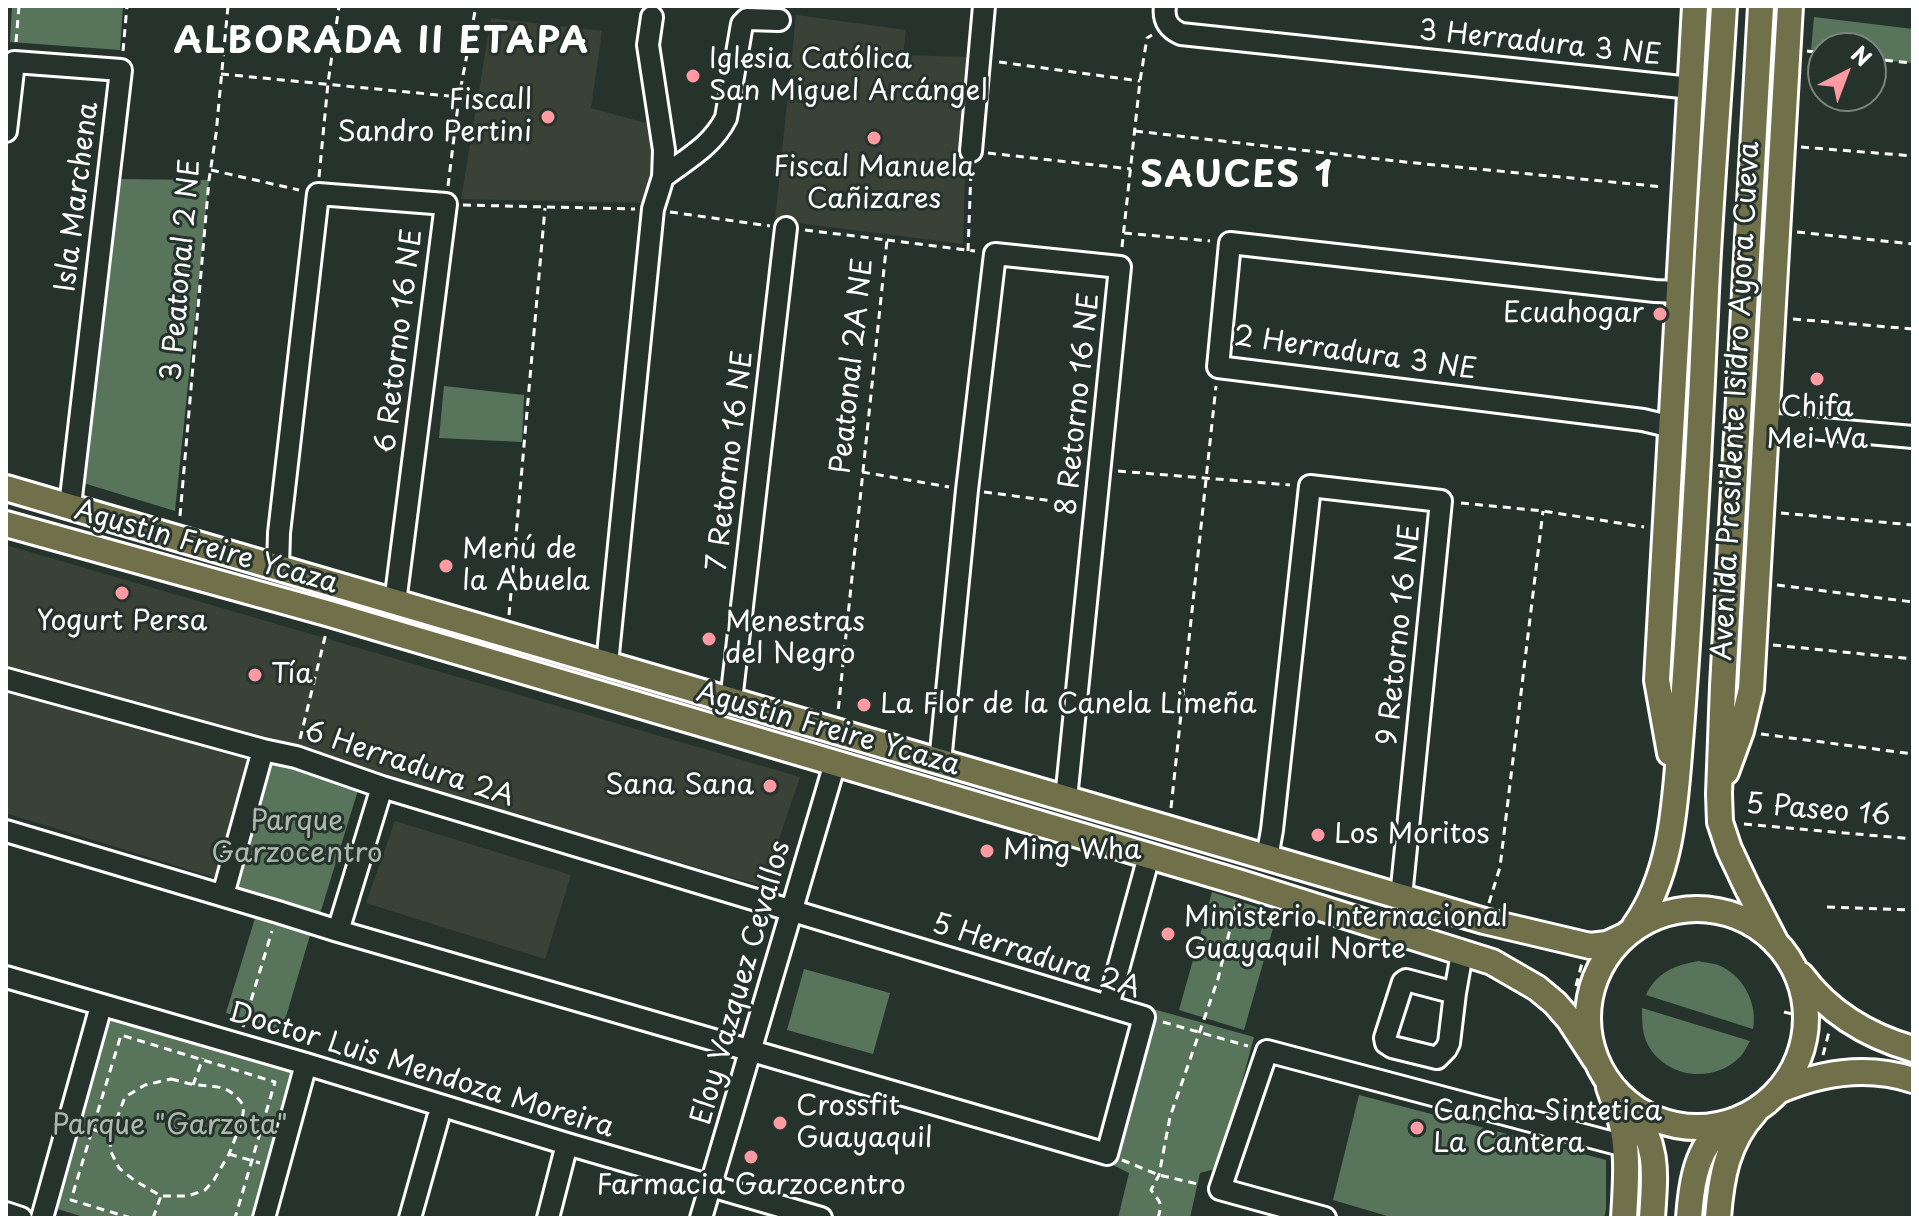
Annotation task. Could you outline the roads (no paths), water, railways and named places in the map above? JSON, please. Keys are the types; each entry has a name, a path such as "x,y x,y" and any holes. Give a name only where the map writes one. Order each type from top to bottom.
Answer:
{"main road":[{"name":"Avenida Presidente Isidro Ayora Cueva","path":"1676,787 1657,680 1695,6"},
{"name":"Avenida Presidente Isidro Ayora Cueva","path":"1628,932 1645,912 1654,893 1665,857 1676,787 1687,651 1710,190 1724,6"},
{"name":"Avenida Presidente Isidro Ayora Cueva","path":"1761,6 1719,794 1720,822 1729,849 1782,950"},
{"name":"Avenida Presidente Isidro Ayora Cueva","path":"1719,794 1741,731 1751,689 1790,6"},
{"path":"1685,189 1710,190"},
{"name":"Agustín Freire Ycaza","path":"6,488 1484,921 1590,946 1607,944 1628,932"},
{"name":"Agustín Freire Ycaza","path":"6,524 330,614 1241,883 1492,962 1537,988 1569,1019 1600,1067"},
{"path":"1624,1218 1625,1146 1620,1116 1589,1031 1588,1003 1599,967 1628,932 1653,917 1690,908 1710,909 1746,919 1782,950 1809,986 1844,1018 1866,1032 1913,1049"},
{"path":"1718,1218 1729,1151 1745,1123 1792,1073 1804,1040 1806,1006 1802,989 1782,950"},
{"path":"1600,1067 1627,1102 1652,1146 1652,1218"},
{"path":"1689,1218 1691,1196 1706,1147 1716,1134 1772,1096 1798,1082 1861,1071 1884,1072 1913,1080"},
{"path":"1627,1102 1644,1114 1675,1125 1708,1127 1735,1120"}],"street":[{"path":"971,151 984,6"},
{"name":"3 Herradura 3 NE","path":"1167,16 1181,34 1691,88"},
{"path":"607,664 653,209 663,177 664,150 648,45 652,17"},
{"path":"663,177 713,140 721,129 726,118 742,24 747,19 779,20"},
{"name":"Isla Marchena","path":"6,131 14,62 121,70 70,506"},
{"name":"6 Retorno 16 NE","path":"278,568 279,533 318,194 446,204 395,603"},
{"name":"7 Retorno 16 NE","path":"731,701 786,228"},
{"name":"2 Herradura 3 NE","path":"1672,427 1643,420 1218,367 1230,243 1679,292"},
{"name":"8 Retorno 16 NE","path":"940,762 967,490 995,254 1120,267 1066,799"},
{"path":"1766,424 1913,437"},
{"name":"9 Retorno 16 NE","path":"1267,858 1310,486 1441,501 1401,897"},
{"name":"6 Herradura 2A","path":"6,679 296,757 382,787 792,911"},
{"path":"223,895 263,750"},
{"name":"Eloy Vazquez Cevallos","path":"701,1218 835,763"},
{"path":"338,931 382,787"},
{"path":"6,831 751,1051"},
{"path":"1108,1006 1149,856"},
{"name":"5 Herradura 2A","path":"751,1051 1107,1154 1144,1017 792,911"},
{"path":"1455,993 1462,953"},
{"name":"Doctor Luis Mendoza Moreira","path":"6,977 821,1218"},
{"path":"42,1218 101,1006"},
{"path":"1325,1218 1220,1189 1267,1051 1625,1146"},
{"path":"264,1218 306,1064"},
{"path":"410,1218 438,1118"},
{"path":"548,1218 567,1144"},
{"path":"6,1213 21,1218"}],"place":[{"name":"Iglesia Católica San Miguel Arcángel","path":"693,76"},
{"name":"Fiscall Sandro Pertini","path":"548,117"},
{"name":"Fiscal Manuela Cañizares","path":"874,138"},
{"name":"Ecuahogar","path":"1660,314"},
{"name":"Chifa Mei Wa","path":"1817,379"},
{"name":"Menú de la Abuela","path":"446,566"},
{"name":"Yogurt Persa","path":"122,593"},
{"name":"Menestras del Negro","path":"709,639"},
{"name":"Tía","path":"255,675"},
{"name":"La Flor de la Canela Limeña","path":"864,705"},
{"name":"Sana Sana","path":"770,786"},
{"name":"Los Moritos","path":"1318,835"},
{"name":"Ming Wha","path":"987,851"},
{"name":"Ministerio Internacional Guayaquil Norte","path":"1168,934"},
{"name":"Crossfit Guayaquil","path":"780,1123"},
{"name":"Cancha Sintetica La Cantera","path":"1417,1128"},
{"name":"Farmacia Garzocentro","path":"751,1157"}],"district":[{"name":"ALBORADA II ETAPA","path":"382,43"},
{"name":"SAUCES 1","path":"1237,177"}],"park label":[{"name":"Parque Garzocentro","path":"297,838"},
{"name":"Parque \"Garzota\"","path":"170,1126"}]}
